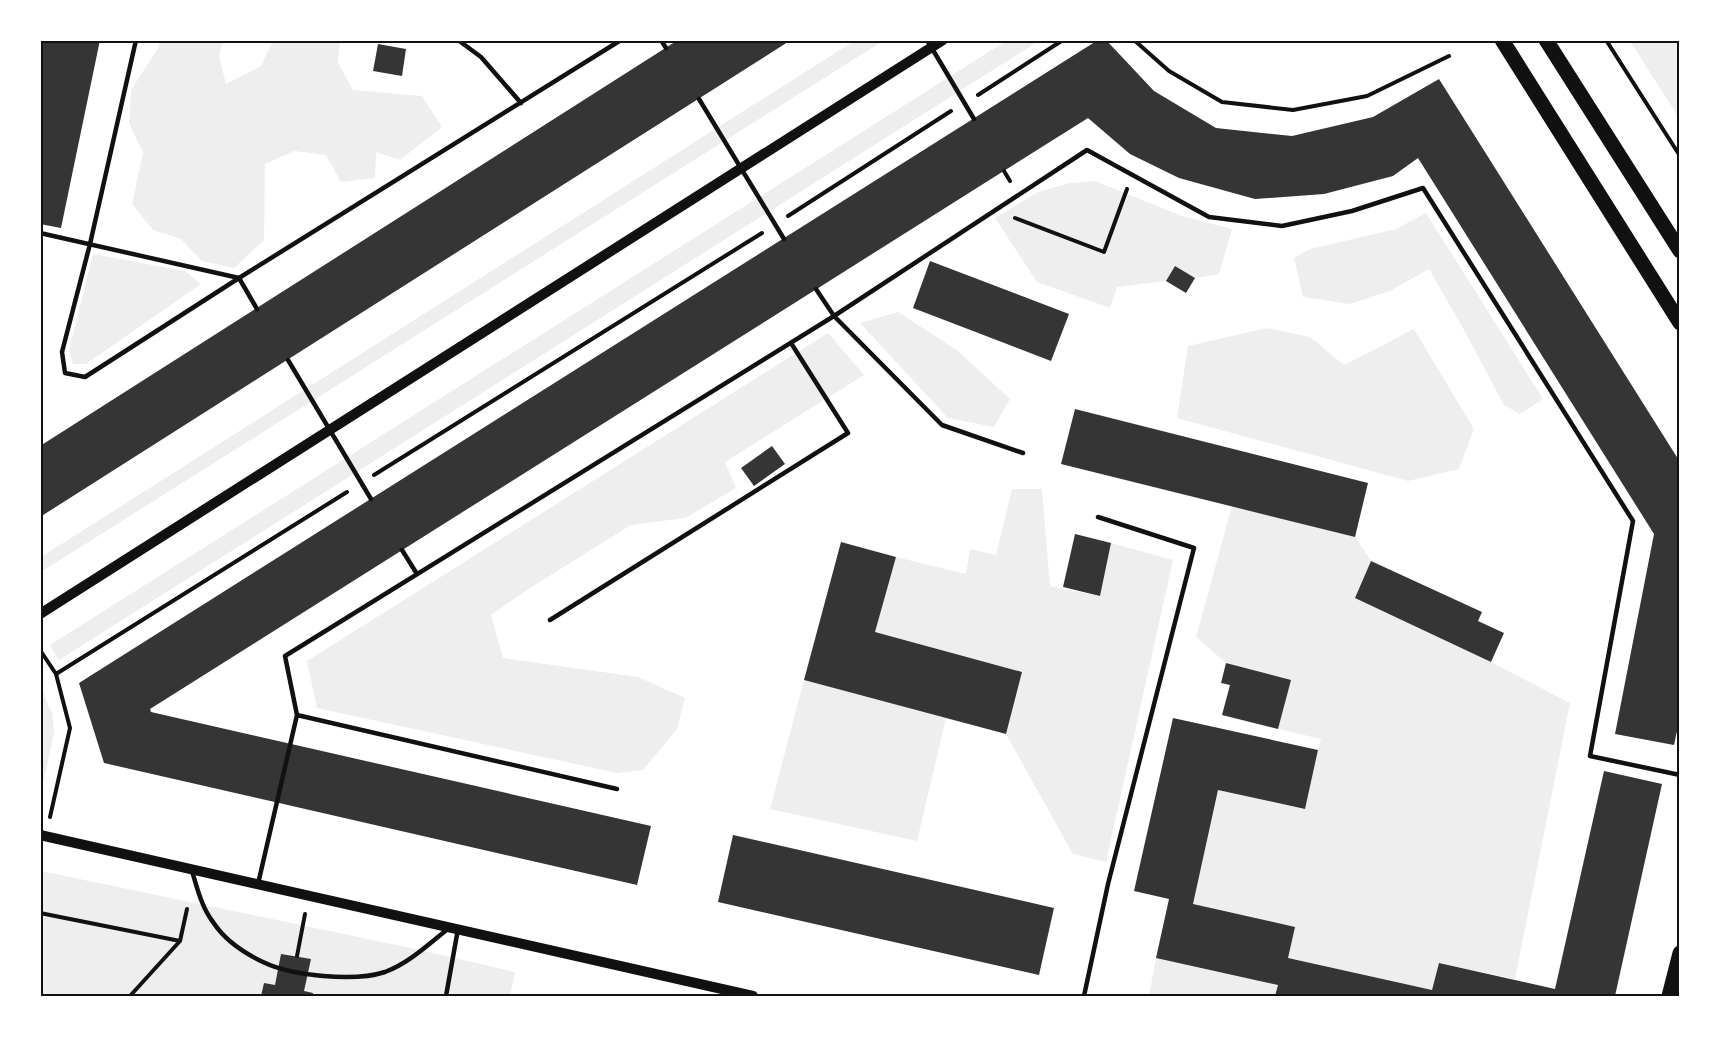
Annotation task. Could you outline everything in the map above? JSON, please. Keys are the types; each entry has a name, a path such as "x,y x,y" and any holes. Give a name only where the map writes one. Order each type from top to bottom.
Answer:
{"main road":[{"path":"1502,40 1680,323"},
{"path":"1546,40 1680,251"},
{"path":"1669,996 1680,953"}],"street":[{"path":"40,614 742,168 929,44 943,40"},
{"path":"43,835 753,996"}],"lane":[{"path":"136,40 90,244 62,352 65,373 85,377 239,278 621,40"},
{"path":"458,40 481,57 521,103"},
{"path":"662,40 666,48"},
{"path":"929,44 974,119"},
{"path":"699,99 784,238"},
{"path":"258,884 297,716 285,656 834,316 1087,150 1209,217 1282,226 1352,212 1423,188 1633,521 1590,756 1680,775"},
{"path":"40,233 239,278 257,309"},
{"path":"816,289 834,316 942,424 1023,453"},
{"path":"550,620 848,433 791,343"},
{"path":"288,360 371,499"},
{"path":"1084,996 1108,884 1194,548 1098,517"},
{"path":"402,550 417,574"},
{"path":"297,716 617,789"},
{"path":"191,869 212,921 222,933 262,962 279,968 328,976 382,972 405,962 454,928"},
{"path":"446,996 454,928"}],"path":[{"path":"56,674 776,224 1064,40"},
{"path":"1134,40 1168,71 1222,102 1293,110 1367,96 1449,56"},
{"path":"1606,40 1680,156"},
{"path":"994,211 1104,252 1132,176"},
{"path":"40,650 56,674 70,728 43,835"},
{"path":"130,996 180,941 188,903"},
{"path":"40,913 180,941"},
{"path":"297,957 305,913"}],"shaded area":[{"path":"340,40 338,63 353,90 422,96 442,127 400,160 376,152 375,178 341,182 326,155 294,151 265,164 264,240 234,268 202,261 181,239 153,230 132,204 143,153 129,123 131,90 158,48 160,41 223,41 219,56 226,84 261,66 273,41"},
{"path":"854,41 883,41 41,572 41,557"},
{"path":"1006,41 1039,41 59,660 50,645"},
{"path":"1630,41 1679,41 1679,118"},
{"path":"1095,181 1182,216 1232,229 1219,274 1195,278 1175,267 1166,281 1117,287 1110,308 1037,282 995,218 1038,192 1070,183"},
{"path":"1426,213 1543,399 1520,414 1504,405 1429,269 1390,291 1350,304 1303,297 1294,258 1310,249 1396,229"},
{"path":"93,254 185,271 201,284 86,364 73,364 69,350"},
{"path":"898,312 958,351 1010,399 994,427 948,418 860,323"},
{"path":"1267,328 1310,337 1344,365 1414,329 1474,429 1459,469 1408,481 1177,418 1188,346"},
{"path":"828,333 864,375 725,462 736,488 685,518 631,525 491,615 503,658 638,677 685,698 677,729 643,770 617,773 317,708 307,661"},
{"path":"1012,489 1042,489 1050,586 1100,596 1111,543 1173,560 1106,862 1073,854 1006,734 1022,672 875,632 896,557 966,574 970,549 996,555"},
{"path":"1232,506 1355,537 1371,561 1356,598 1491,662 1570,703 1515,979 1439,963 1432,990 1288,958 1193,904 1218,790 1304,809 1321,739 1278,729 1290,680 1226,663 1196,637"},
{"path":"804,680 946,718 917,841 770,809"},
{"path":"40,686 52,713 54,733 41,793"},
{"path":"41,871 515,972 510,996 41,996"},
{"path":"1156,958 1278,985 1275,996 1149,996"}],"building":[{"path":"40,40 100,40 61,228 40,224"},
{"path":"678,40 791,40 40,517 40,446"},
{"path":"1098,40 1106,40 1154,91 1216,128 1292,136 1373,117 1439,79 1680,462 1680,717 1674,745 1615,734 1654,534 1418,158 1393,176 1324,194 1255,199 1179,178 1130,154 1088,118 150,709 151,712 651,826 637,885 104,763 79,683"},
{"path":"378,44 406,49 402,76 373,71"},
{"path":"930,261 1069,314 1051,361 913,308"},
{"path":"1175,266 1195,278 1186,293 1166,281"},
{"path":"1075,409 1368,483 1355,537 1061,464"},
{"path":"772,446 785,464 754,486 741,468"},
{"path":"1075,534 1111,543 1100,596 1063,587"},
{"path":"841,542 896,557 875,632 1022,672 1006,734 804,680"},
{"path":"1371,561 1482,612 1478,621 1504,633 1491,662 1355,598"},
{"path":"1226,663 1291,680 1278,729 1222,715 1230,685 1221,683"},
{"path":"1173,718 1318,750 1305,809 1218,790 1193,904 1295,927 1288,958 1432,990 1439,963 1555,989 1604,771 1662,784 1615,996 1275,996 1278,985 1156,958 1169,899 1134,891"},
{"path":"733,835 1054,908 1039,975 718,902"},
{"path":"281,954 311,959 304,991 313,993 313,996 261,996 264,983 275,985"}]}
